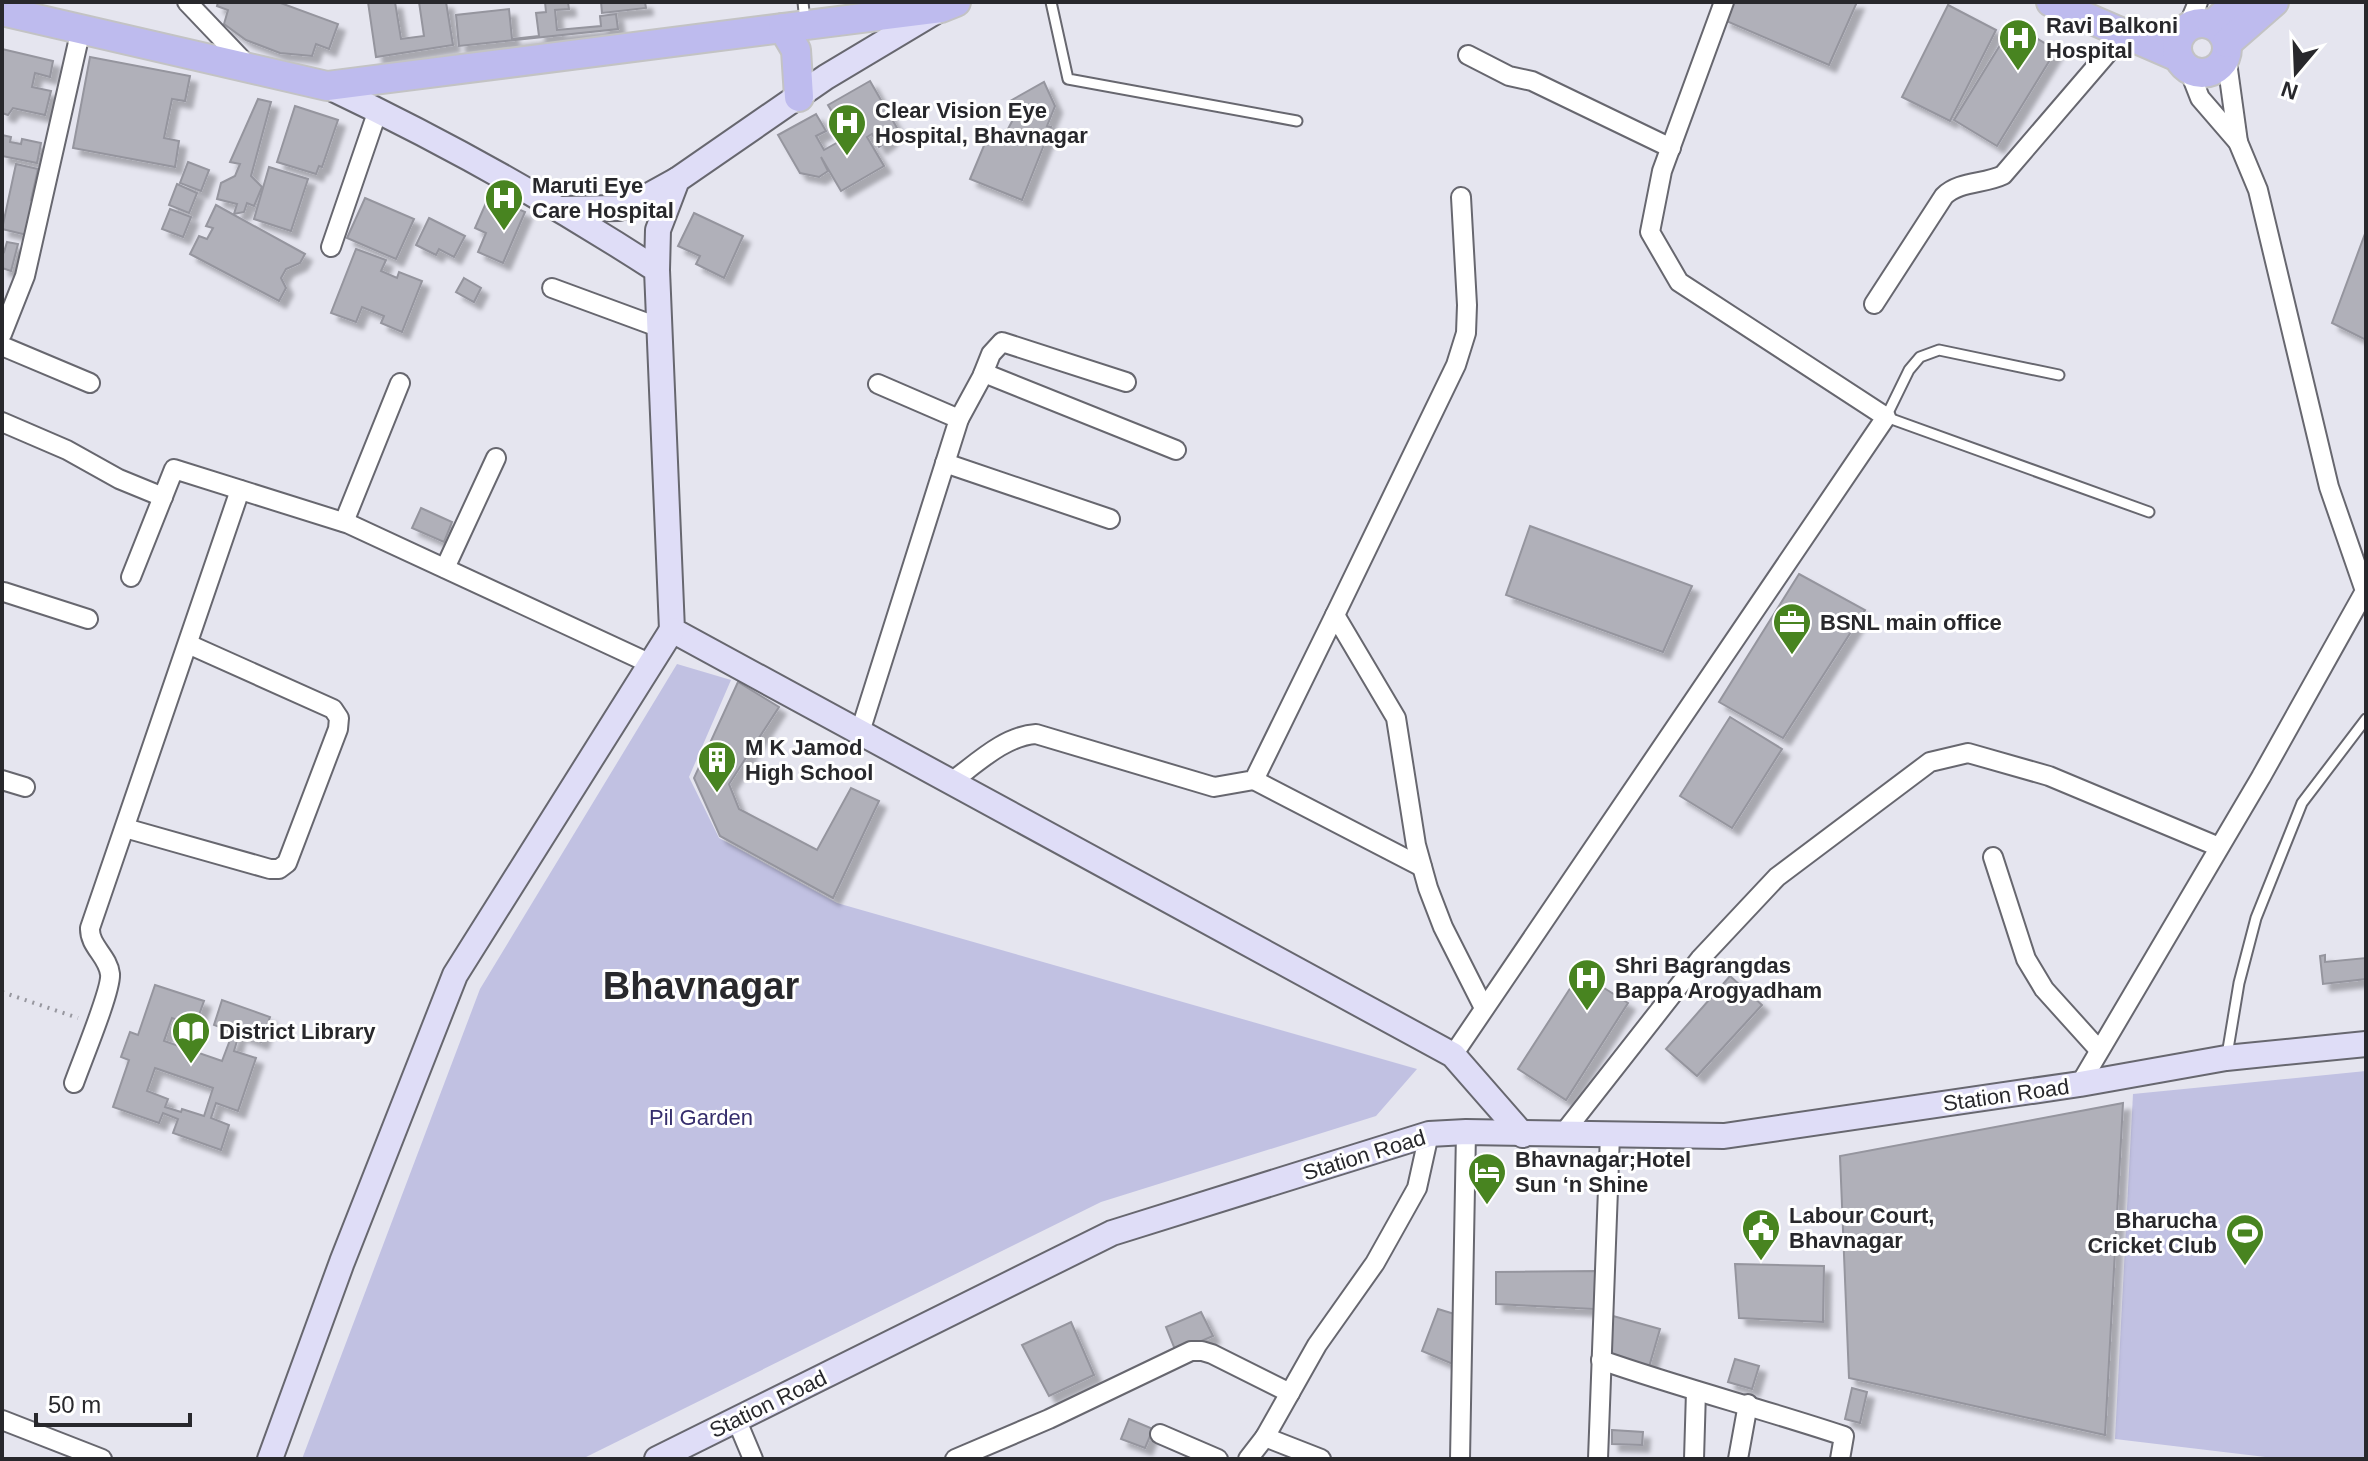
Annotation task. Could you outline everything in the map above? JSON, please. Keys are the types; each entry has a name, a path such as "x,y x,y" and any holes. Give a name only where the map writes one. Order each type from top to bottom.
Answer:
{"main road":[{"path":"2051,2 2124,34 2202,34 2274,2"},
{"path":"2100,2 2140,23 2202,34"},
{"path":"2202,34 2238,2"},
{"path":"327,86 797,19 949,5"},
{"path":"560,209 619,208 639,201 677,180 826,77 949,5"},
{"path":"2,11 327,86 378,110 560,209 657,270"},
{"path":"797,19 799,97"},
{"path":"270,1459 342,1262 455,975 672,630 657,270 658,230 677,180"},
{"path":"672,630 1453,1055 1523,1135"},
{"name":"Station Road","path":"657,1459 1112,1233 1429,1134 1724,1136 2080,1084 2226,1058 2366,1044"}],"street":[{"path":"187,2 251,69"},
{"path":"1453,1055 1886,417 1679,282 1650,232 1662,171 1724,2"},
{"path":"2,334 25,276 81,29"},
{"path":"1874,304 1944,196 1950,190 2003,175 2124,34"},
{"path":"2080,1084 2365,591 2329,487 2258,190 2238,142 2202,34"},
{"path":"2202,34 2200,98 2238,142"},
{"path":"1468,55 1509,76 1532,81 1671,148"},
{"path":"331,247 378,110"},
{"path":"1254,780 1456,365 1466,333 1467,305 1461,197"},
{"path":"552,288 658,327"},
{"path":"860,732 959,419 991,354 1002,342 1126,382"},
{"path":"2,346 90,383"},
{"path":"983,374 1176,450"},
{"path":"344,522 400,383"},
{"path":"878,384 959,419"},
{"path":"2,422 163,497"},
{"path":"445,568 496,458"},
{"path":"945,463 1110,519"},
{"path":"131,577 174,469 344,522 651,664"},
{"path":"74,1083 110,974 107,963 89,936 90,928 240,490"},
{"path":"3,594 88,619"},
{"path":"1335,615 1396,718 1422,867 1443,927 1484,1008"},
{"path":"125,828 279,869 287,863 338,729 339,718 333,709 188,644"},
{"path":"951,782 1008,741 1036,734 1214,787 1254,780 1422,867"},
{"path":"1562,1135 1700,959 1777,877 1930,762 1968,753 2049,776 2219,847"},
{"path":"2,780 25,787"},
{"path":"1993,857 2026,959 2044,989 2099,1050"},
{"path":"1460,1459 1466,1132"},
{"path":"1248,1459 1265,1437 1317,1345 1375,1263 1417,1188 1429,1134"},
{"path":"1598,1459 1610,1135"},
{"path":"955,1459 1049,1419 1191,1351 1212,1354 1290,1393"},
{"path":"1601,1360 1844,1436 1840,1459"},
{"path":"1694,1459 1696,1391"},
{"path":"1738,1459 1748,1404"},
{"path":"2,1420 78,1455 102,1459"},
{"path":"737,1421 753,1459"},
{"path":"1160,1434 1218,1459"},
{"path":"1265,1437 1297,1455 1321,1459"}],"lane":[{"path":"1051,2 1068,79 1297,121"},
{"path":"2059,375 1939,350 1920,357 1909,370 1886,417 2149,512"},
{"path":"2226,1058 2239,983 2256,918 2302,803 2366,719"}],"path":[{"path":"2,992 95,1024"}],"green space":[{"name":"Pil Garden","path":"677,664 731,680 689,777 719,838 837,903 1417,1069 1376,1116 1101,1202 582,1459 302,1459 480,989"},
{"name":"Bharucha Cricket Club","path":"2366,1071 2366,1459 2282,1459 2115,1439 2133,1094"}],"building":[{"path":"218,2 278,2 338,24 329,49 316,44 312,56 280,53 246,40 224,24 228,10 217,6"},
{"path":"368,2 395,2 401,39 424,36 419,2 446,2 453,45 376,57"},
{"path":"545,2 568,2 569,9 555,10 557,30 601,26 600,16 616,14 618,29 459,46 456,15 509,9 512,39 539,36 536,13 546,12"},
{"path":"601,2 645,2 646,8 602,13"},
{"path":"1731,2 1857,2 1829,65 1724,20"},
{"path":"1948,5 1996,30 1950,121 1902,97"},
{"path":"2013,24 2056,50 1997,146 1954,120"},
{"path":"2,49 53,61 50,77 35,73 32,87 51,91 45,115 13,108 8,115 2,113"},
{"path":"90,57 190,76 185,101 172,99 164,138 179,141 175,167 73,148"},
{"path":"870,81 897,128 888,141 879,147 872,134 867,137 884,166 841,191 821,157 828,171 819,177 800,173 778,135 816,114 826,131 816,136 824,150 847,137 828,105"},
{"path":"1044,82 1055,106 1047,126 1051,127 1022,200 970,179 988,136 1001,142 1017,112 1010,101"},
{"path":"258,99 271,102 251,176 262,187 254,206 247,203 244,212 234,214 237,204 217,199 221,183 235,176 240,164 230,162"},
{"path":"295,106 338,120 322,167 319,166 316,174 277,162"},
{"path":"2,135 11,137 10,142 21,144 22,139 41,143 37,163 2,156"},
{"path":"188,162 209,170 201,191 180,183"},
{"path":"16,164 38,169 31,200 37,201 27,235 2,229"},
{"path":"269,167 308,179 291,231 254,219"},
{"path":"177,184 197,193 189,213 169,205"},
{"path":"489,196 525,212 503,263 478,252 486,233 475,228"},
{"path":"365,198 414,219 396,259 347,238"},
{"path":"216,205 305,254 300,263 286,269 281,278 286,288 279,301 190,254 199,236 207,239 213,228 206,226"},
{"path":"170,209 191,217 183,237 162,229"},
{"path":"694,213 743,236 724,278 696,264 700,256 678,246"},
{"path":"429,218 465,236 454,257 439,249 436,255 416,245"},
{"path":"2366,231 2366,340 2332,323"},
{"path":"7,242 18,244 11,271 2,268 2,251"},
{"path":"356,249 386,260 381,271 397,278 399,272 422,281 402,332 381,323 384,316 362,307 356,322 331,313"},
{"path":"464,278 481,288 474,302 456,292"},
{"path":"421,508 452,522 444,542 412,528"},
{"path":"1530,526 1692,586 1663,652 1506,595"},
{"name":"BSNL main office","path":"1799,574 1865,610 1783,738 1719,702"},
{"name":"M K Jamod High School","path":"738,682 779,707 729,784 739,809 817,850 851,788 879,801 833,898 720,836 694,778"},
{"path":"1730,717 1782,749 1732,828 1680,796"},
{"path":"2325,955 2325,962 2366,958 2366,979 2323,984 2320,956"},
{"path":"1580,973 1628,1003 1566,1100 1518,1069"},
{"path":"1730,976 1762,1005 1697,1076 1666,1049"},
{"name":"District Library","path":"155,985 204,1001 195,1026 172,1018 164,1041 222,1061 233,1032 214,1025 222,1000 270,1017 261,1042 239,1034 234,1051 256,1058 238,1111 216,1103 211,1118 229,1125 221,1150 173,1133 178,1119 163,1113 159,1123 113,1107 129,1060 121,1057 130,1032 138,1035","holes":["155,1068 213,1088 204,1116 165,1107 168,1099 147,1091"]},
{"path":"2123,1103 2105,1435 1849,1378 1840,1156"},
{"path":"1735,1264 1824,1266 1823,1322 1739,1318"},
{"path":"1596,1271 1594,1309 1496,1304 1496,1272"},
{"path":"1438,1309 1461,1316 1460,1367 1422,1351"},
{"path":"1201,1312 1213,1336 1176,1352 1166,1327"},
{"path":"1613,1316 1660,1329 1649,1367 1603,1354"},
{"path":"1071,1322 1094,1375 1049,1396 1022,1345"},
{"path":"1735,1359 1759,1366 1752,1389 1728,1382"},
{"path":"1852,1388 1867,1392 1860,1423 1845,1419"},
{"path":"1129,1419 1153,1429 1145,1448 1121,1439"},
{"path":"1612,1430 1643,1432 1642,1445 1612,1444"}],"place":[{"name":"Ravi Balkoni Hospital","path":"2018,72"},
{"name":"Clear Vision Eye Hospital, Bhavnagar","path":"847,157"},
{"name":"Maruti Eye Care Hospital","path":"504,232"},
{"name":"BSNL main office","path":"1792,656"},
{"name":"M K Jamod High School","path":"717,794"},
{"name":"Shri Bagrangdas Bappa Arogyadham","path":"1587,1012"},
{"name":"District Library","path":"191,1065"},
{"name":"Bhavnagar;Hotel Sun ‘n Shine","path":"1487,1206"},
{"name":"Labour Court, Bhavnagar","path":"1761,1262"},
{"name":"Bharucha Cricket Club","path":"2245,1267"}],"district":[{"name":"Bhavnagar","path":"701,986"}]}
